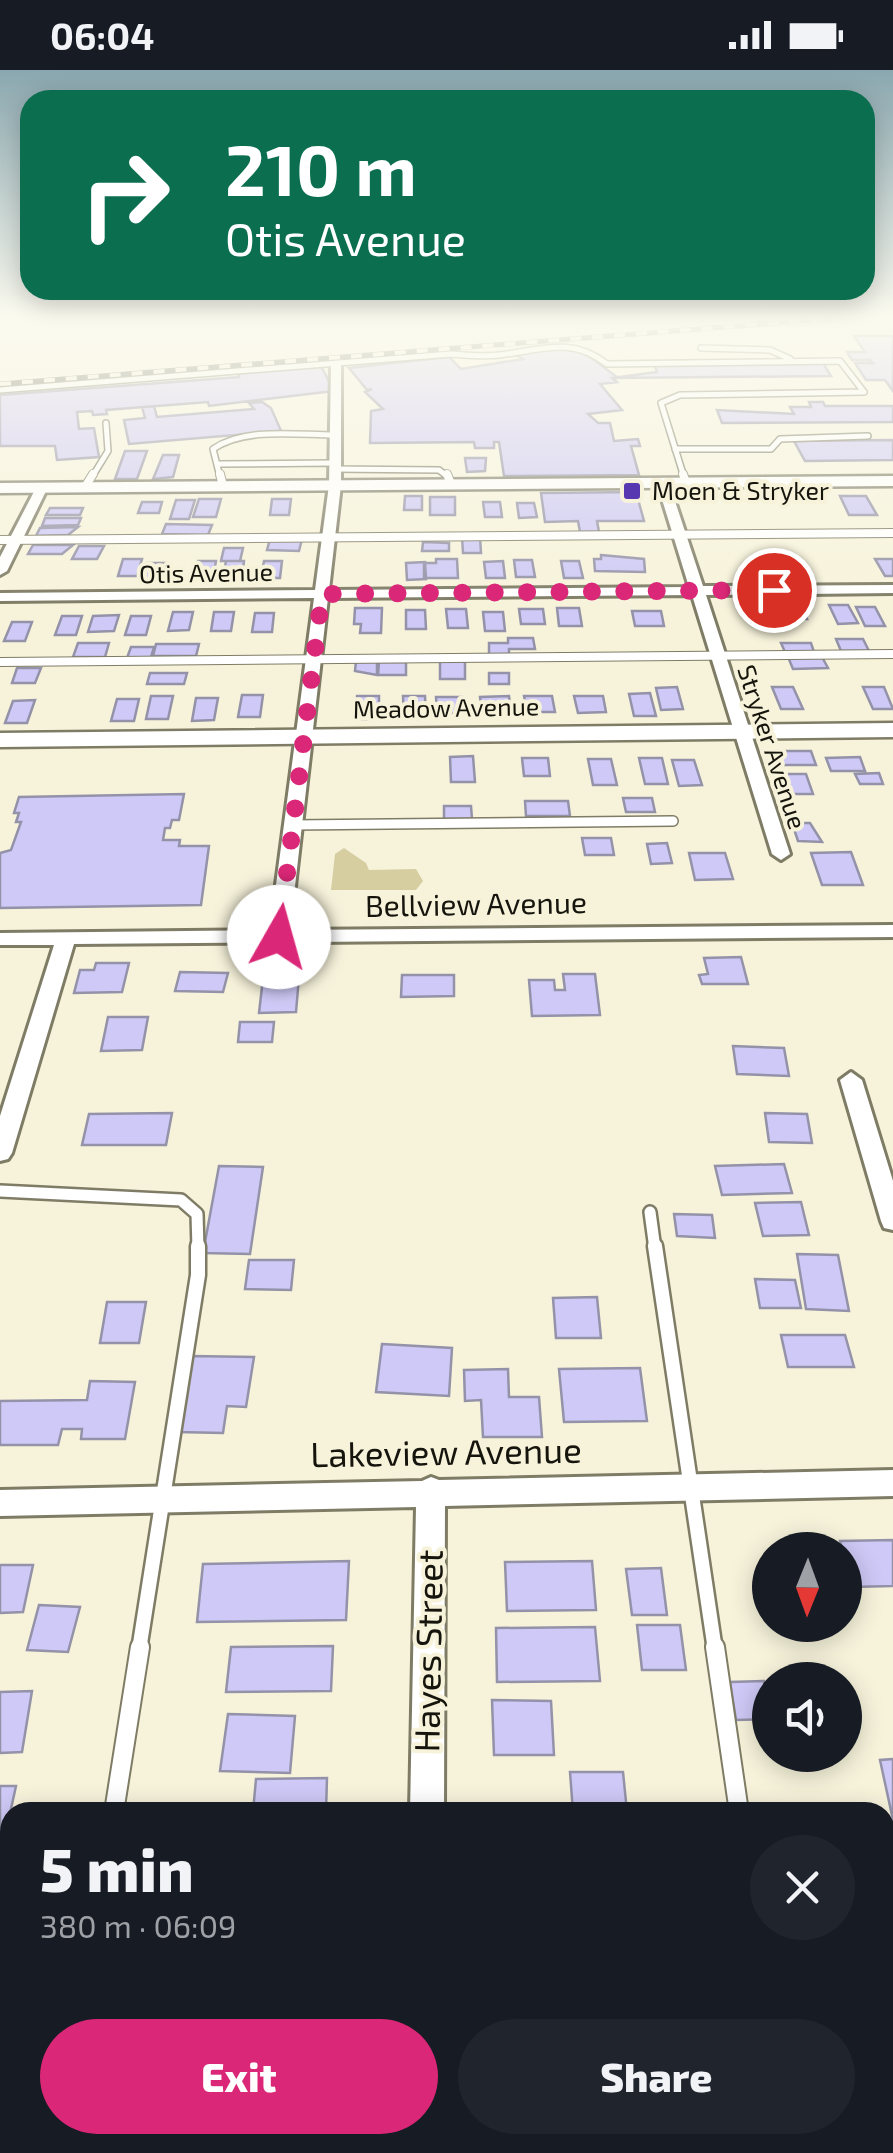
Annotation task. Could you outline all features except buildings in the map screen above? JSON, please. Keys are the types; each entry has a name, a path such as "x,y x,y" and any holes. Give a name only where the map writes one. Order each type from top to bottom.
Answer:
{"street":[{"path":"279,937 329,537 335,413"},
{"path":"0,488 223,486 334,473 451,484 893,482"},
{"name":"Stryker Avenue","path":"663,483 739,732 781,854"},
{"path":"0,570 8,540 42,487"},
{"name":"Otis Avenue","path":"0,598 893,589"},
{"name":"Meadow Avenue","path":"0,740 893,730"},
{"name":"Bellview Avenue","path":"0,940 893,931"},
{"path":"0,1153 66,939"},
{"path":"850,1080 893,1221"},
{"name":"Lakeview Avenue","path":"0,1503 431,1490 893,1483"},
{"name":"Hayes Street","path":"427,1802 431,1490"}],"lane":[{"path":"665,413 686,483"},
{"path":"85,487 108,451 106,423"},
{"path":"223,486 213,449 217,443 334,435"},
{"path":"675,449 771,449 780,439 868,436"},
{"path":"217,464 334,473"},
{"path":"8,540 893,533"},
{"path":"0,662 893,654"},
{"path":"293,825 673,821"},
{"path":"0,1191 181,1200 197,1214 198,1275 116,1802"},
{"path":"650,1212 738,1802"}],"shaded area":[{"path":"344,848 366,863 369,870 416,869 423,881 416,890 331,890 335,854"}],"place":[{"name":"Moen & Stryker","path":"632,491"}],"route":[{"path":"279,937 322,594 774,590"}]}
